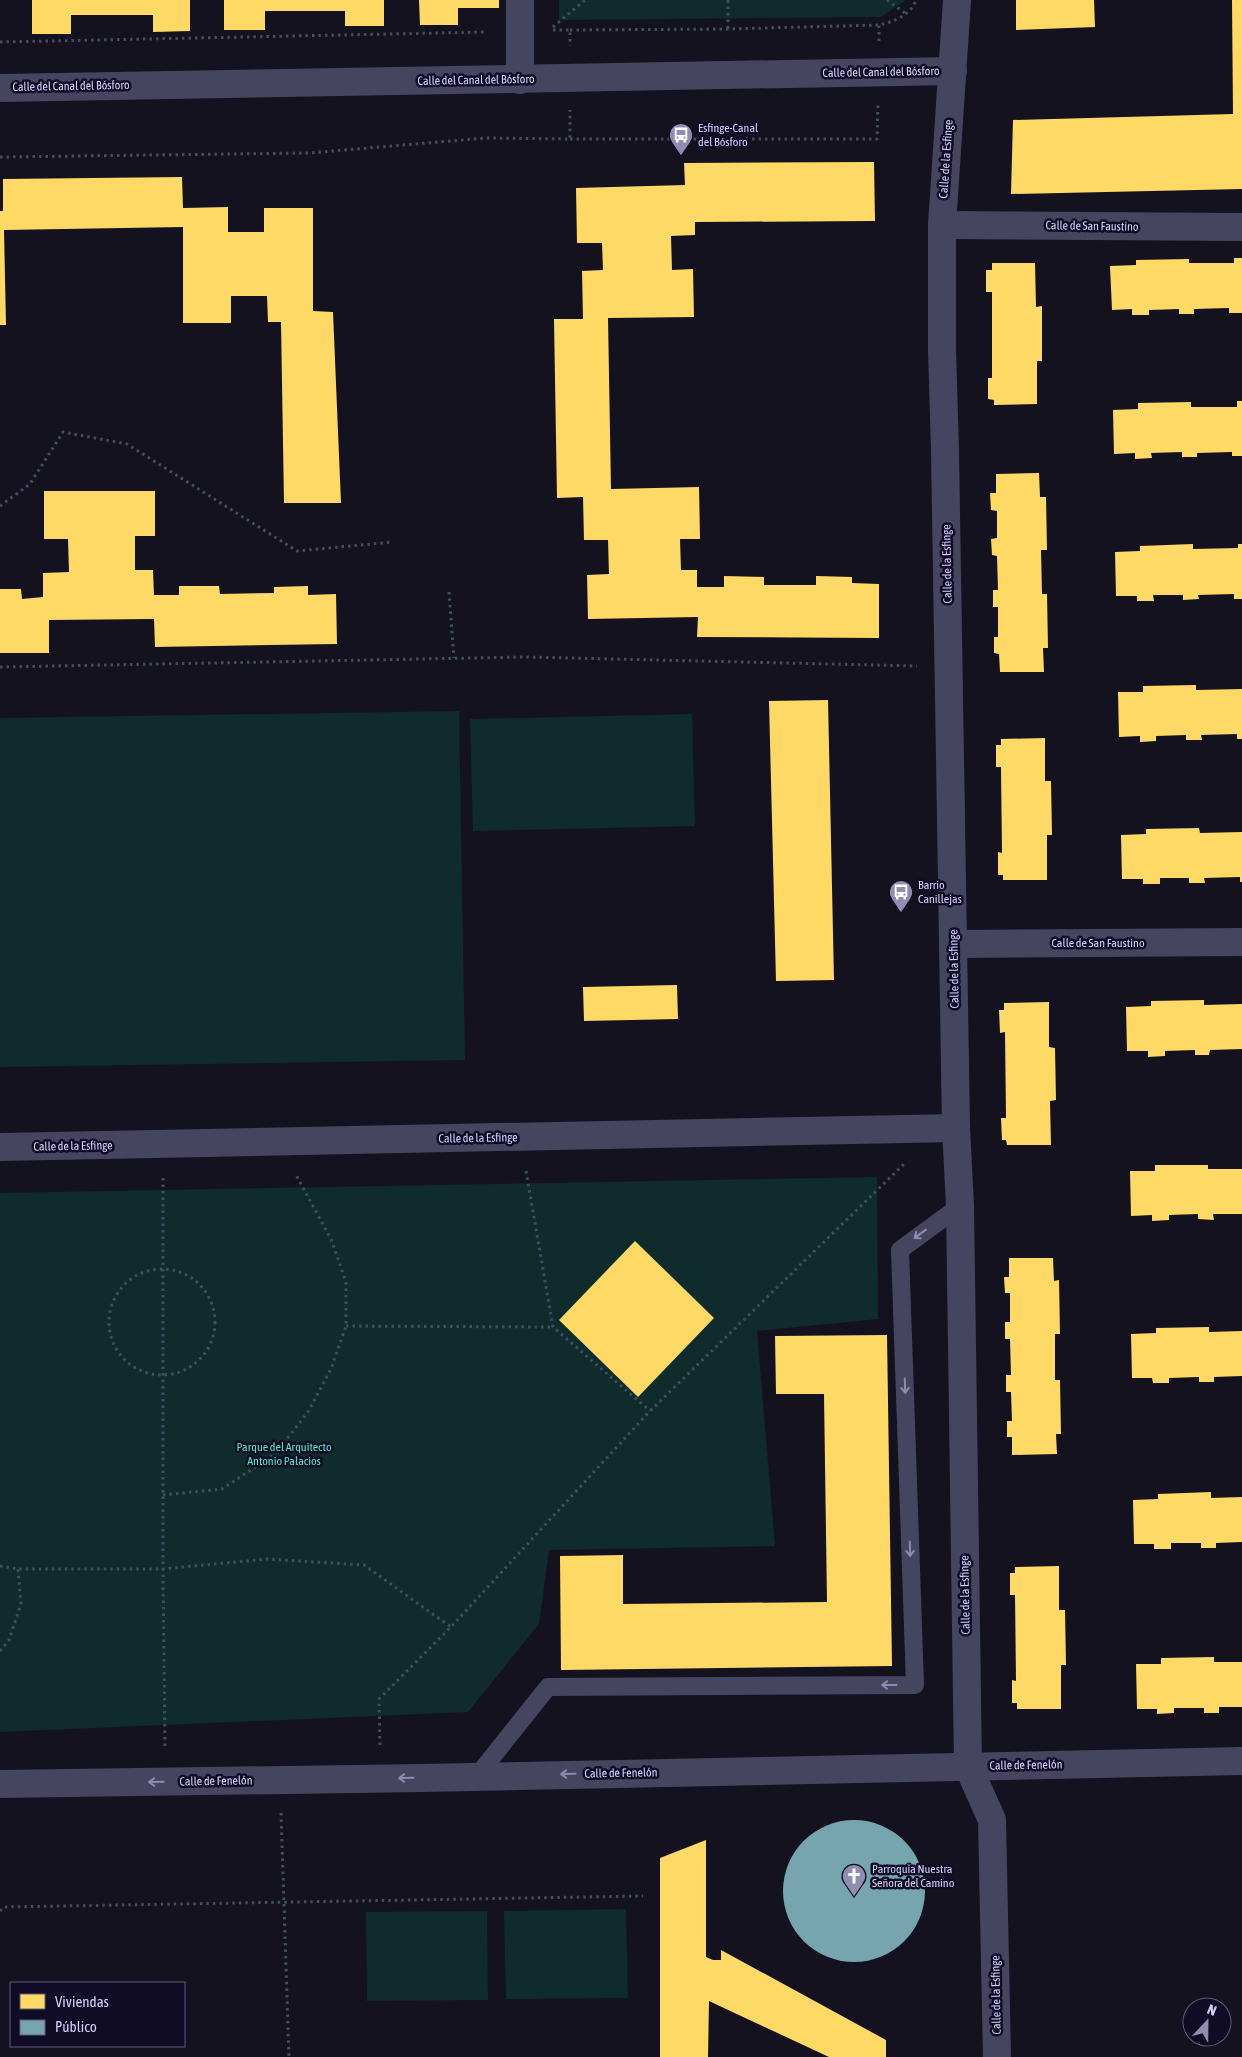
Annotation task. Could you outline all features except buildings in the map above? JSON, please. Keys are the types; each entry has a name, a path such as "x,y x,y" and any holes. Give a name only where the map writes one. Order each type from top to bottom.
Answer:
{"street":[{"path":"520,0 520,80"},
{"name":"Calle de la Esfinge","path":"958,0 942,224 942,350 946,451 956,1128 960,1206 968,1766 992,1820 997,2057"},
{"name":"Calle del Canal del Bósforo","path":"0,88 953,71"},
{"name":"Calle de San Faustino","path":"942,224 1242,227"},
{"name":"Calle de San Faustino","path":"954,944 1242,942"},
{"name":"Calle de la Esfinge","path":"0,1147 956,1128"},
{"name":"Calle de Fenelón","path":"0,1784 1242,1761"}],"lane":[{"path":"477,1776 548,1687 915,1685 900,1250 960,1206"}],"path":[{"path":"550,20 550,30 585,0"},
{"path":"728,0 728,29"},
{"path":"887,0 905,13"},
{"path":"570,30 728,29 879,25 896,21 914,5 916,0"},
{"path":"570,139 876,139 878,72"},
{"path":"0,506 30,484 63,432 127,444 297,551 394,542"},
{"path":"449,592 454,658"},
{"path":"0,667 536,657 948,667"},
{"path":"381,1745 379,1699 451,1627 650,1411 908,1159"},
{"path":"526,1169 553,1327 650,1411"},
{"path":"163,1495 222,1489 275,1454 308,1412 331,1368 346,1326 346,1282 331,1239 296,1175"},
{"path":"164,1177 163,1569 165,1752"},
{"path":"163,1269 181,1272 197,1282 209,1296 215,1313 215,1331 208,1348 197,1363 181,1372 163,1375 146,1373 132,1365 119,1354 112,1338 109,1322 112,1305 120,1290 131,1278 147,1271 163,1269"},
{"path":"346,1326 553,1327"},
{"path":"0,1566 18,1569 163,1569 268,1559 364,1565 451,1627"},
{"path":"0,1651 9,1640 21,1604 18,1569"},
{"path":"281,1780 282,1871 285,1903 289,2057"},
{"path":"0,1911 4,1907 643,1896"}],"green space":[{"path":"559,0 906,0 881,17 559,20"},
{"path":"459,711 465,1060 0,1067 0,718"},
{"path":"692,714 695,826 473,831 470,719"},
{"name":"Parque del Arquitecto Antonio Palacios","path":"877,1177 878,1319 757,1331 775,1546 549,1550 539,1624 468,1712 0,1732 0,1193"},
{"path":"626,1909 628,1998 506,1999 504,1911"},
{"path":"487,1911 488,2000 367,2001 366,1912"}],"place":[{"name":"Esfinge-Canal del Bósforo","path":"681,156"},
{"name":"Barrio Canillejas","path":"901,913"},
{"name":"Parroquia Nuestra Señora del Camino","path":"854,1897"}]}
